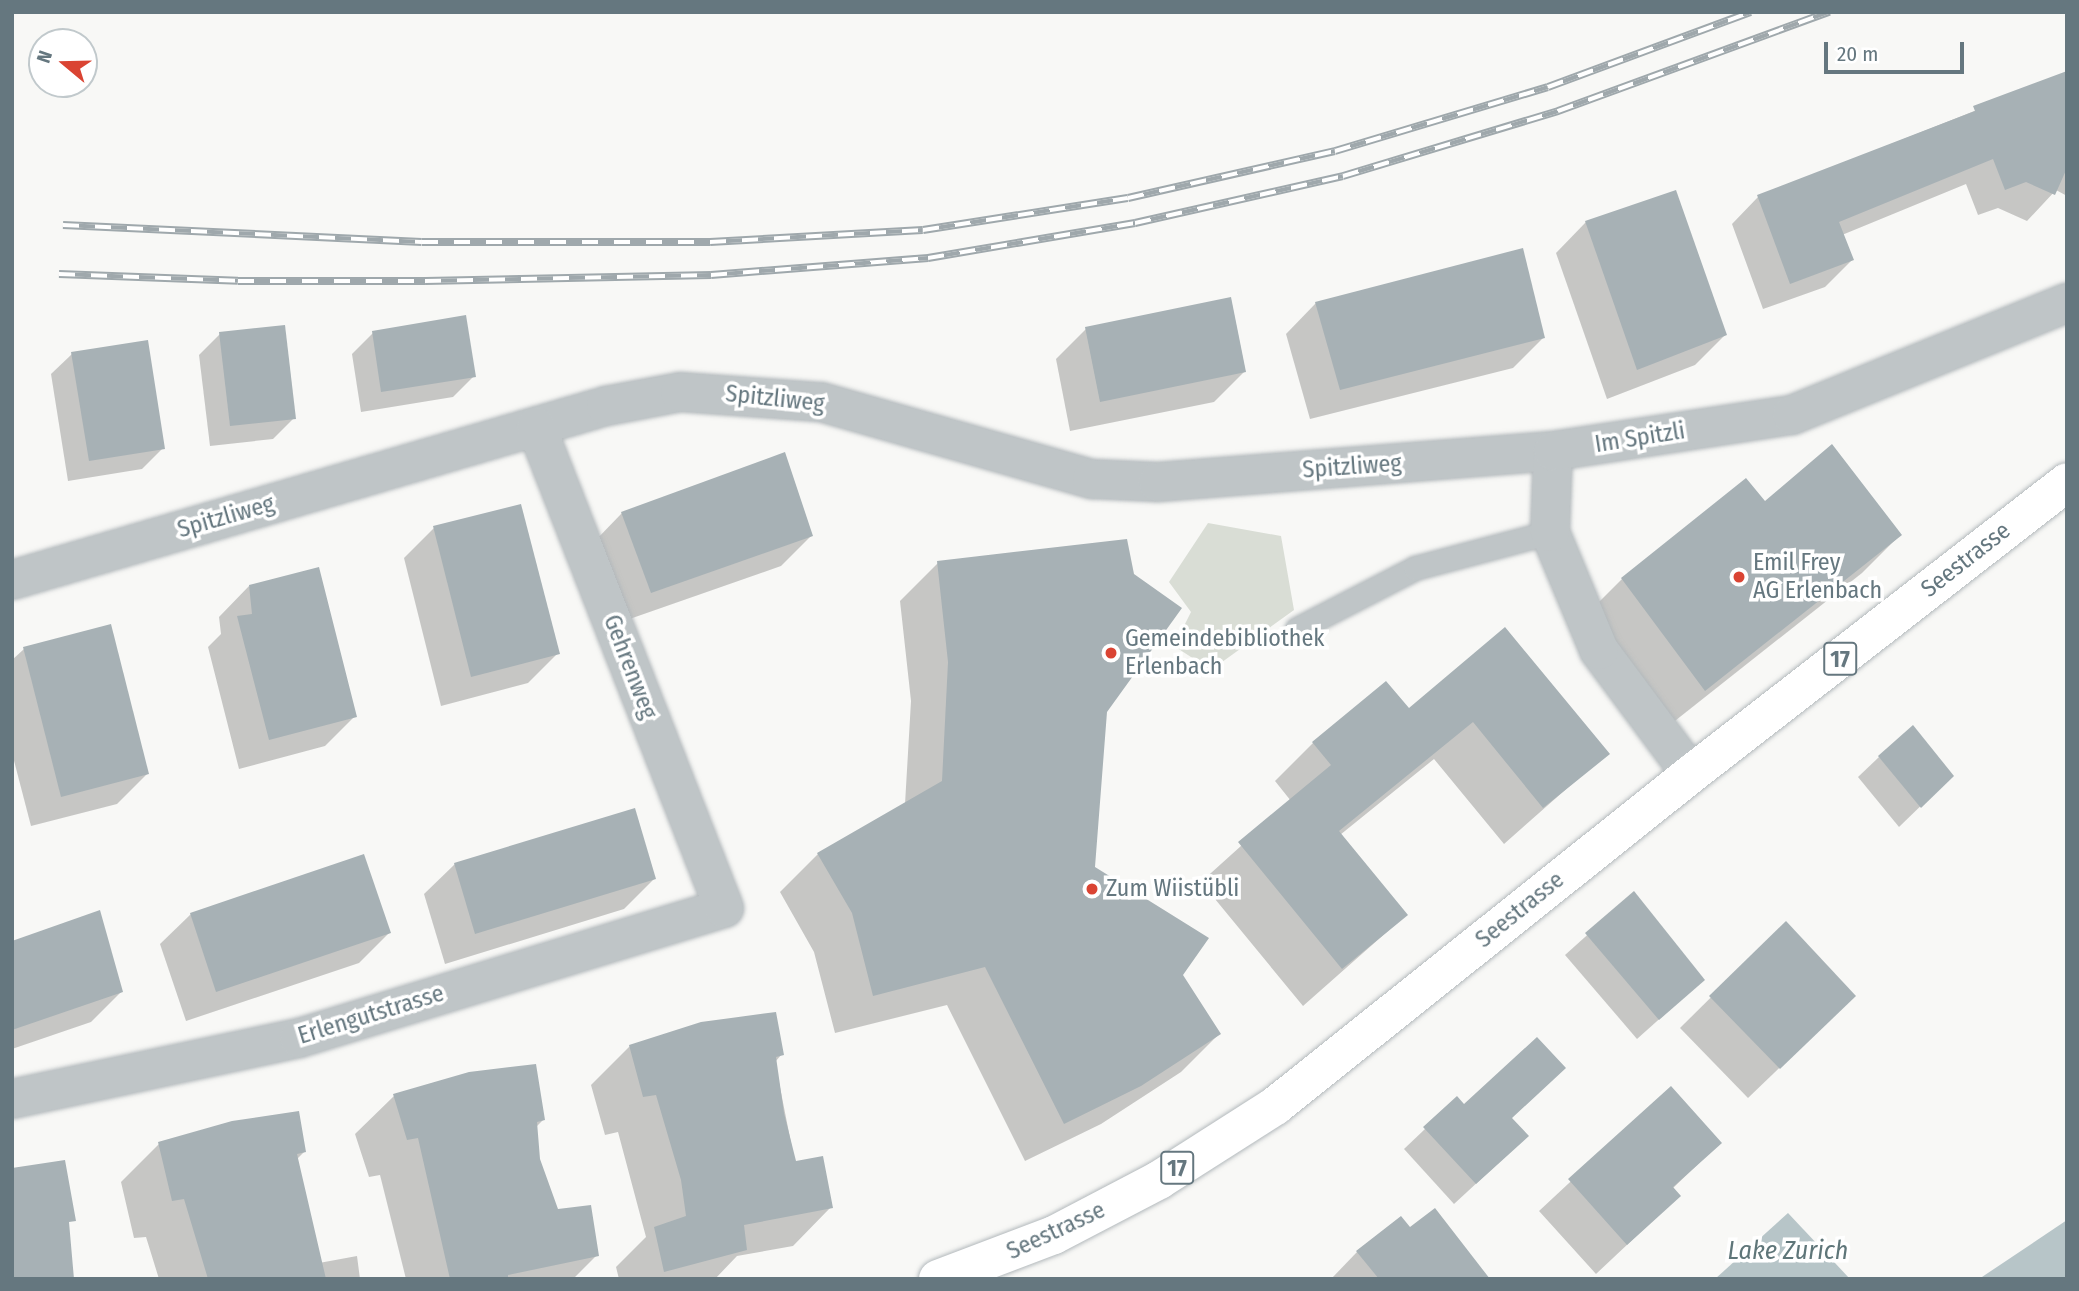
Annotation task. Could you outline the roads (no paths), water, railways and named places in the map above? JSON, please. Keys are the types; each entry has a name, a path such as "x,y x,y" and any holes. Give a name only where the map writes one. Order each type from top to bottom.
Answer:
{"main road":[{"name":"Seestrasse","path":"938,1279 1054,1236 1158,1180 1275,1106 1691,774 2067,482"}],"street":[{"name":"Im Spitzli","path":"1553,451 1792,415 2067,303"},
{"name":"Spitzliweg","path":"12,580 536,426 680,391 751,393 821,402 1092,479 1158,482 1553,451"},
{"name":"Gehrenweg","path":"536,426 724,908"},
{"path":"1553,451 1550,532 1599,650 1691,774"},
{"name":"Erlengutstrasse","path":"12,1099 299,1038 724,908"}],"lane":[{"path":"1297,629 1415,568 1550,532"}],"water":[{"name":"Lake Zurich","path":"1788,1213 1850,1279 1715,1279"},
{"path":"2067,1220 2067,1279 1979,1279"}],"railway":[{"path":"63,225 422,242 710,242 923,230 1128,198 1335,151 1548,87 1751,12"},
{"path":"59,274 238,281 425,281 711,275 928,258 1135,223 1343,176 1558,111 1829,12"}],"place":[{"name":"Emil Frey AG Erlenbach","path":"1739,577"},
{"name":"Gemeindebibliothek Erlenbach","path":"1111,653"},
{"name":"Zum Wiistübli","path":"1092,889"}]}
